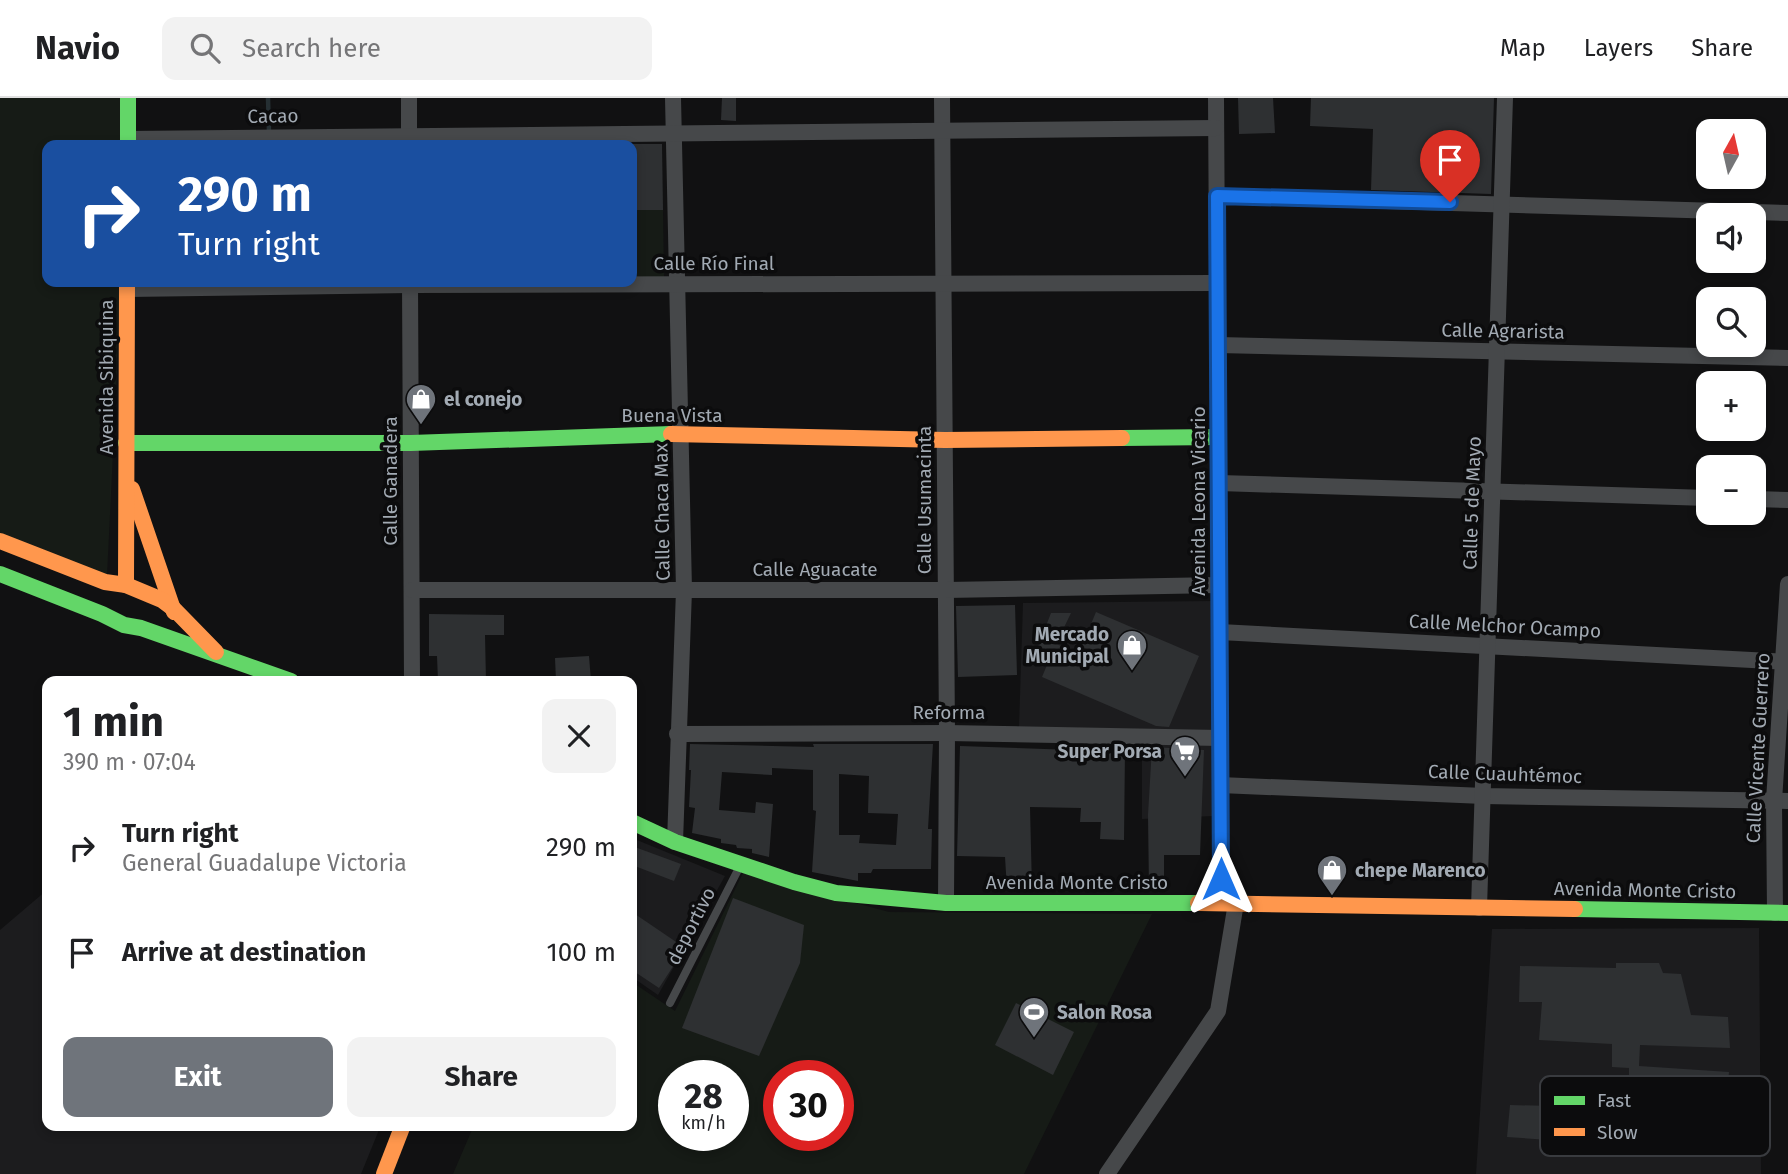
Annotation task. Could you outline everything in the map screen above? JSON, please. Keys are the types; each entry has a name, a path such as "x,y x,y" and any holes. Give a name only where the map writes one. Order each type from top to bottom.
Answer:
{"main road":[{"path":"128,98 128,140"},
{"name":"Avenida Sibiquina","path":"118,596 126,473 127,287"},
{"name":"Buena Vista","path":"126,443 411,443 681,434 945,440 1218,437"},
{"name":"Avenida Sibiquina","path":"126,473 174,609"},
{"path":"0,541 105,582 118,596 124,625"},
{"path":"0,574 124,625 141,628 278,676"},
{"path":"118,596 162,600 219,654"},
{"path":"162,636 171,624 174,609"},
{"name":"Avenida Monte Cristo","path":"637,824 675,842 794,882 836,893 946,903 1228,903 1782,913"},
{"path":"383,1174 401,1131"}],"street":[{"path":"409,98 409,139"},
{"name":"Calle Chaca Max","path":"673,98 684,590 675,842"},
{"name":"Calle Usumacinta","path":"942,98 946,903"},
{"name":"Avenida Leona Vicario","path":"1107,1174 1218,1011 1228,903 1220,785 1216,98"},
{"name":"Calle 5 de Mayo","path":"1479,908 1505,98"},
{"name":"Cacao","path":"315,140 674,132 1216,128"},
{"path":"1217,196 1788,213"},
{"name":"Calle Río Final","path":"637,284 1217,283"},
{"name":"Calle Ganadera","path":"410,287 411,676"},
{"name":"Calle Agrarista","path":"1218,345 1788,358"},
{"path":"1219,483 1696,498"},
{"path":"1766,499 1788,500"},
{"name":"Calle Vicente Guerrero","path":"1782,913 1781,801 1788,584"},
{"name":"Calle Aguacate","path":"412,590 946,590 1219,585"},
{"name":"Calle Melchor Ocampo","path":"1220,632 1785,662"},
{"name":"Reforma","path":"677,734 947,733 1220,738"},
{"name":"Calle Cuauhtémoc","path":"1220,785 1484,796 1781,801"}],"lane":[{"name":"deportivo","path":"670,1003 741,863"}],"shaded area":[{"path":"0,98 121,98 121,140 42,140 42,287 119,287 107,576 0,535"},
{"path":"637,210 663,210 664,277 637,278"},
{"path":"1213,601 1214,816 1142,819 1142,729 1019,727 1023,603"},
{"path":"637,840 725,876 658,995 637,980"},
{"path":"743,873 889,912 1152,914 1024,1174 453,1174 471,1131 637,1131 637,985 675,1011"},
{"path":"42,894 42,1131 379,1131 361,1174 0,1174 0,930"},
{"path":"1759,928 1760,1076 1540,1076 1540,1156 1761,1156 1761,1174 1476,1174 1492,929"}],"building":[{"path":"722,98 736,98 736,121 721,120"},
{"path":"1238,98 1273,98 1275,133 1239,134"},
{"path":"1311,98 1494,98 1491,194 1371,190 1373,129 1310,126"},
{"path":"637,144 662,144 663,210 637,210"},
{"path":"1015,605 1017,675 958,677 956,606"},
{"name":"Mercado Municipal","path":"1096,612 1199,656 1169,727 1156,726 1042,677 1047,665 1033,659 1051,613 1071,613 1056,644 1079,653"},
{"path":"429,614 504,615 504,635 485,635 486,676 438,676 437,656 429,656"},
{"path":"589,656 591,676 556,676 555,658"},
{"path":"690,744 814,747 813,744 933,744 928,829 932,829 931,869 873,869 871,873 858,873 858,881 812,872 816,811 813,810 813,770 772,768 772,775 722,772 719,810 755,813 756,802 773,804 769,857 752,853 752,849 721,843 721,839 692,833 695,808 689,807","holes":["839,774 869,776 868,813 898,814 896,845 859,843 860,835 839,835"]},
{"path":"960,746 1102,751 1102,748 1125,749 1124,840 1100,839 1101,822 1080,822 1081,808 1030,807 1032,889 1007,889 1005,857 957,856"},
{"path":"1152,747 1204,750 1200,855 1164,855 1164,889 1149,889 1148,815"},
{"path":"637,848 681,864 674,881 637,867"},
{"path":"733,898 804,925 800,963 759,1056 682,1028"},
{"path":"637,915 685,948 659,988 637,973"},
{"path":"1616,963 1659,963 1663,973 1681,974 1691,1015 1728,1017 1730,1048 1640,1045 1639,1066 1729,1072 1729,1076 1629,1076 1629,1068 1612,1067 1612,1044 1539,1040 1542,1002 1519,1002 1520,966 1616,968"},
{"name":"Salon Rosa","path":"1016,1003 1074,1032 1053,1075 995,1045"},
{"path":"1510,1105 1540,1106 1540,1139 1507,1137"}],"waterway":[{"path":"268,98 269,132"}],"traffic: fast":[{"path":"128,98 128,140"},
{"path":"126,443 411,443 671,434"},
{"path":"1122,438 1218,437"},
{"path":"0,574 124,625 141,628 277,676"},
{"path":"637,824 675,842 794,882 836,893 946,903 1198,903"},
{"path":"1575,909 1788,913"}],"traffic: slow":[{"path":"126,585 127,287"},
{"path":"671,434 945,440 1122,438"},
{"path":"132,489 174,612"},
{"path":"0,541 105,582 126,585 162,600 216,652"},
{"path":"1198,903 1575,909"},
{"path":"384,1174 401,1131"}],"place":[{"name":"el conejo","path":"421,426"},
{"name":"Mercado Municipal","path":"1132,672"},
{"name":"Super Porsa","path":"1185,778"},
{"name":"chepe Marenco","path":"1332,897"},
{"name":"Salon Rosa","path":"1034,1039"}],"route":[{"path":"1221,879 1217,196 1450,202"}]}
